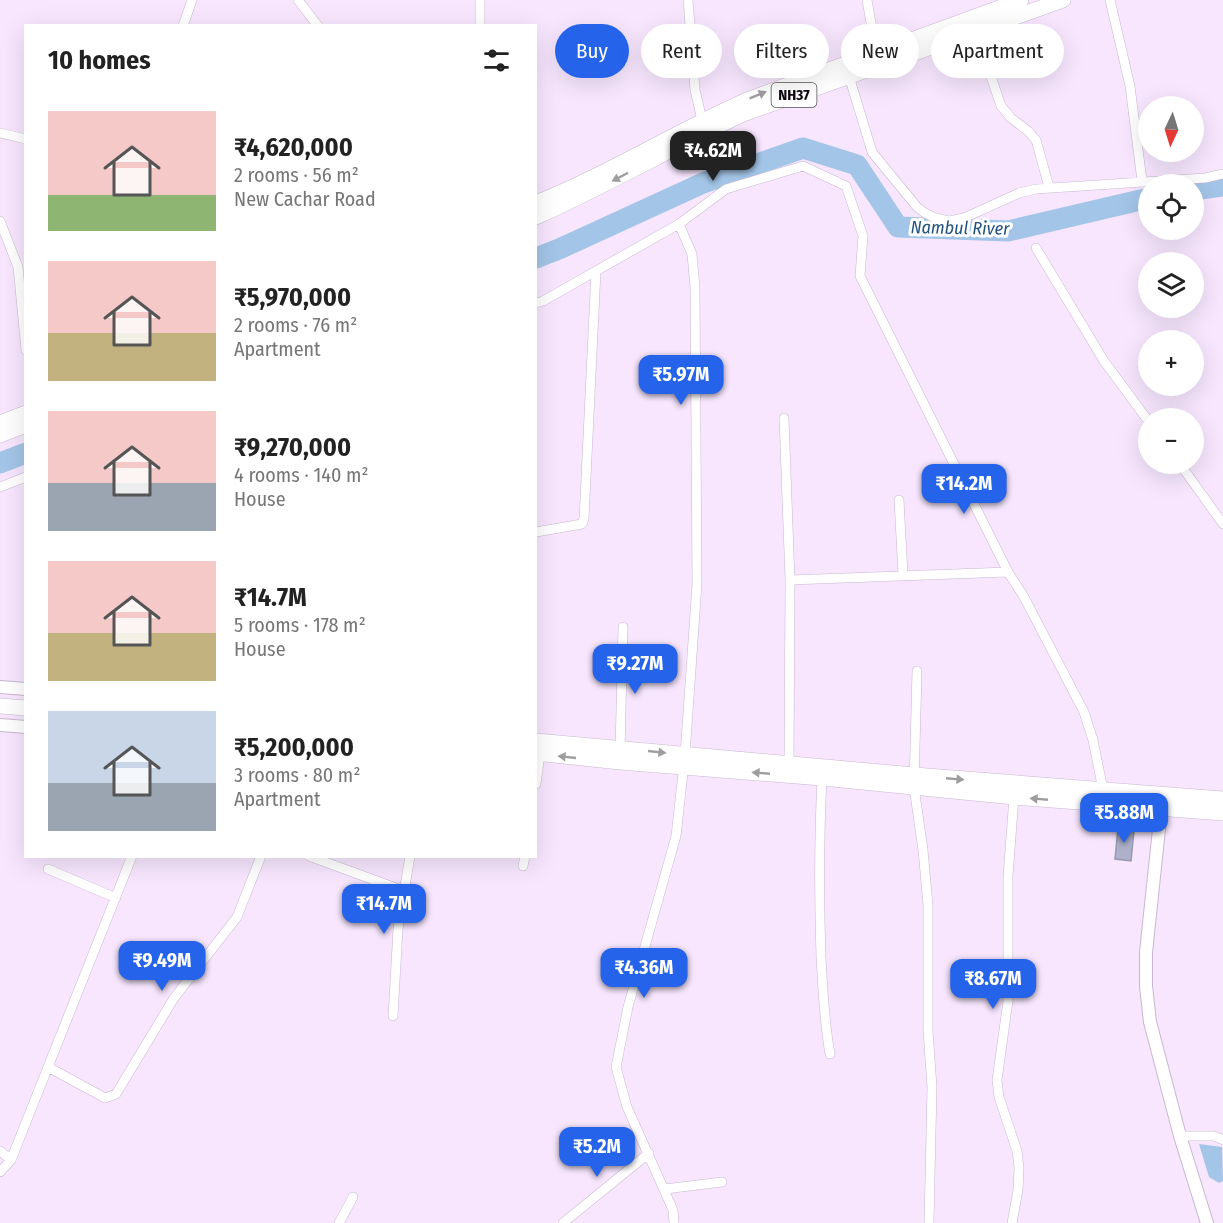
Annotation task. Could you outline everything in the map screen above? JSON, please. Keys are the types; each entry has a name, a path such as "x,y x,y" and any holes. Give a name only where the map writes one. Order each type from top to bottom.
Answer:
{"main road":[{"name":"NH37","path":"919,41 1021,0"},
{"name":"NH37","path":"998,24 1063,0"},
{"name":"NH37","path":"537,203 588,180 702,120 768,92 841,69"},
{"name":"NH37","path":"537,217 743,114 843,78"},
{"path":"0,423 24,414"},
{"path":"0,435 24,426"},
{"path":"0,706 24,708"},
{"path":"537,749 914,781 1014,797 1162,802 1223,799"},
{"path":"789,769 822,778 1103,790 1223,813"}],"street":[{"path":"184,24 192,0"},
{"path":"298,0 316,24"},
{"path":"480,0 480,24"},
{"path":"688,0 695,90 702,120"},
{"path":"867,0 871,24"},
{"path":"1110,0 1130,86 1141,174"},
{"path":"850,78 872,152 917,207 942,220 956,220 1019,193 1049,187 1138,181"},
{"path":"992,78 1001,106 1036,140 1049,187"},
{"path":"0,133 24,139"},
{"path":"537,302 679,224 726,189 803,166 846,186 863,236 860,276 1008,572 1024,597 1084,712 1093,740 1103,790"},
{"path":"1204,178 1223,174"},
{"path":"0,221 18,267 24,329"},
{"path":"674,1223 674,1210 627,1107 616,1067 628,1007 675,837 684,761 697,584 695,288 692,254 679,224"},
{"path":"1036,248 1104,361 1139,408"},
{"path":"537,532 582,524 584,519 596,271"},
{"path":"784,418 790,580 789,769"},
{"path":"1186,474 1223,524"},
{"path":"0,487 24,478"},
{"path":"899,500 903,575"},
{"path":"790,580 1008,572"},
{"path":"620,755 623,627"},
{"path":"917,671 914,781 924,850 928,905 928,1031 932,1087 929,1223"},
{"path":"0,687 24,689"},
{"path":"0,725 24,727"},
{"path":"822,778 818,855 820,936 824,1023 830,1053"},
{"path":"1012,1223 1019,1168 1017,1150 999,1097 997,1080 1008,1001 1008,876 1014,797"},
{"path":"1162,802 1146,952 1146,986 1150,1022 1180,1136 1207,1223"},
{"path":"0,1172 11,1160 131,858"},
{"path":"48,1067 105,1098 116,1094 174,998 237,917 260,858"},
{"path":"318,858 404,891"},
{"path":"393,1016 398,929 410,858"},
{"path":"48,869 116,898"},
{"path":"1180,1136 1214,1136 1223,1140"},
{"path":"0,1151 11,1160"},
{"path":"563,1223 649,1153"},
{"path":"664,1189 722,1182"},
{"path":"339,1223 353,1197"}],"water":[{"path":"1199,1144 1222,1147 1223,1181 1219,1183 1209,1177"}],"building":[{"path":"1118,828 1134,830 1131,861 1115,859"}],"waterway":[{"name":"Nambul River","path":"537,258 703,183 803,148 857,165 898,227 1008,231 1138,201"},
{"name":"Nambul River","path":"1204,189 1223,186"},
{"name":"Nambul River","path":"0,463 24,454"}]}
